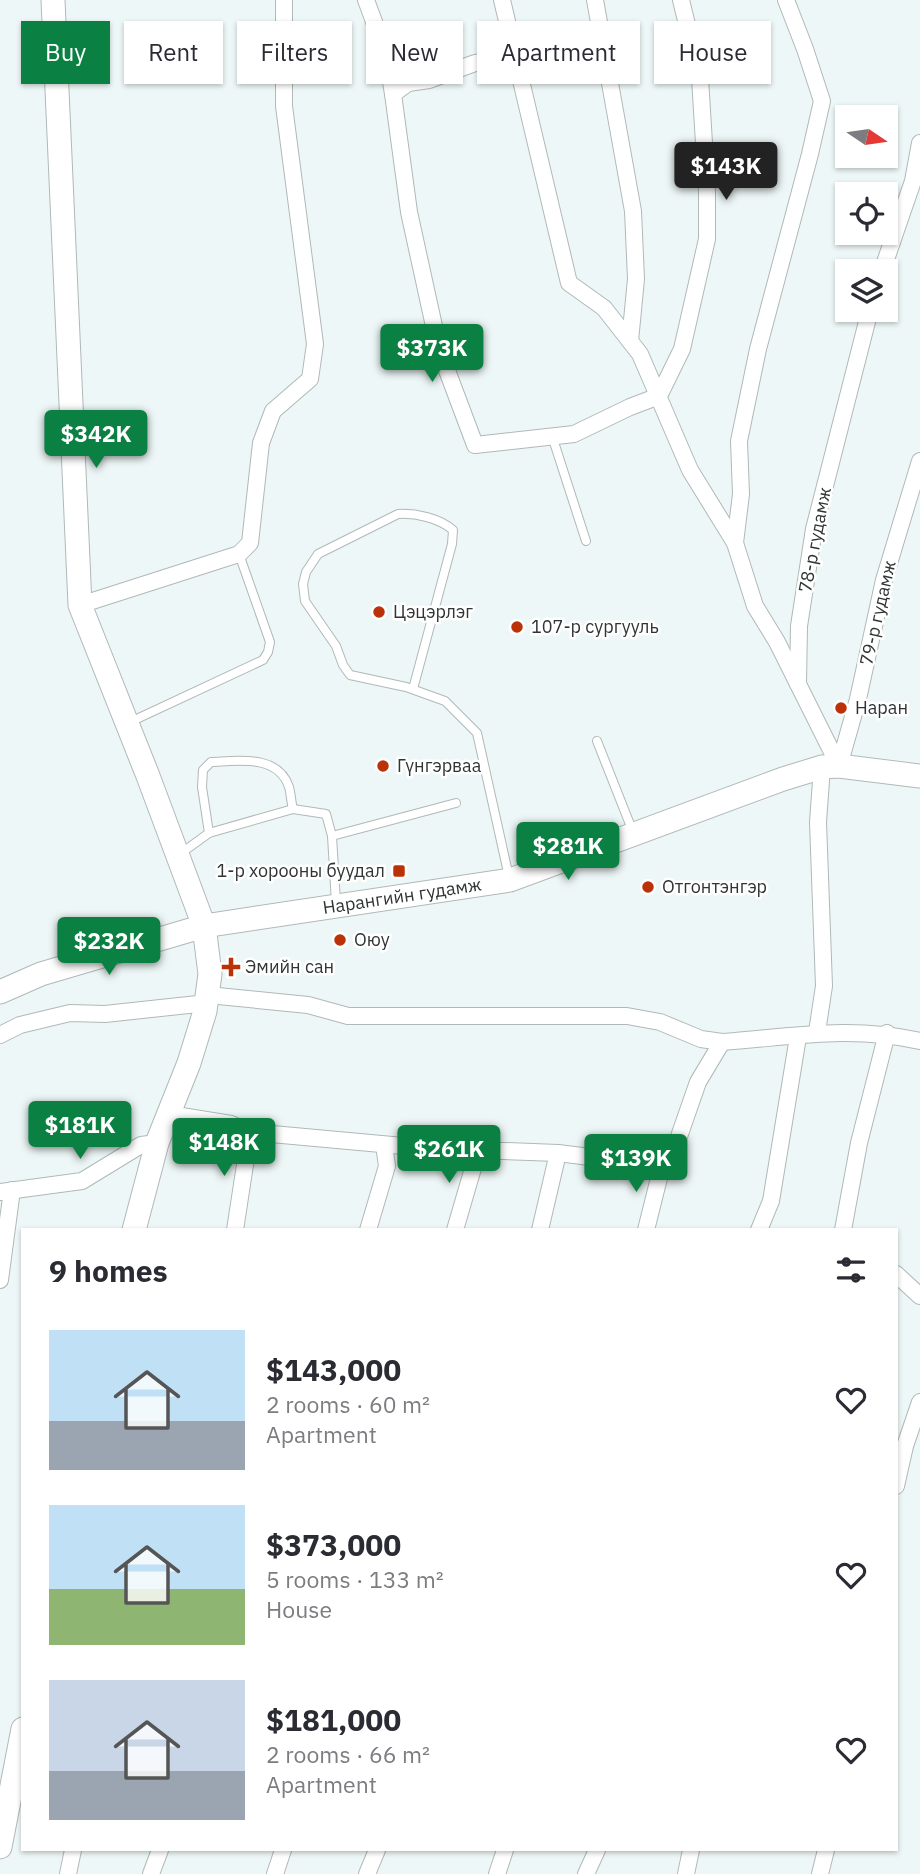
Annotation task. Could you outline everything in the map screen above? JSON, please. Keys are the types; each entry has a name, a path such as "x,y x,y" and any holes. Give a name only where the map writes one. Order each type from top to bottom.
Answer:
{"main road":[{"path":"53,0 80,605 179,855 204,926 209,974 208,999 189,1063 157,1143 135,1228"},
{"name":"Нарангийн гудамж","path":"0,992 41,974 204,926 510,880 783,779 830,766 920,776"},
{"path":"0,1847 21,1739"}],"street":[{"path":"80,605 239,554 250,543 261,443 273,411 310,379 315,344 284,106 285,0"},
{"path":"366,0 387,57 410,212 439,349 475,445 574,434 659,396 682,349 706,239 708,192 700,78 681,0"},
{"path":"502,0 507,21"},
{"path":"595,0 633,211 636,279 630,341"},
{"path":"735,543 741,494 739,441 758,349 822,101 786,0"},
{"path":"393,94 408,83 429,80 477,63"},
{"path":"522,84 569,283 604,307 640,354 690,470 735,543 754,606 799,684"},
{"path":"885,259 913,181 920,143"},
{"name":"78-р гудамж","path":"830,766 799,684 799,626 814,529 867,322"},
{"name":"79-р гудамж","path":"817,1032 824,986 818,822 830,766 858,699 884,580 916,495 920,461"},
{"path":"0,1035 20,1025 71,1013 105,1014 208,999 308,1005 348,1016 627,1016 660,1022 701,1039 722,1042 798,1037 817,1032 887,1033 920,1041"},
{"path":"843,1228 859,1143 887,1033"},
{"path":"760,1228 771,1201 798,1037"},
{"path":"646,1228 662,1166 674,1151 698,1082 722,1042"},
{"path":"169,1114 231,1124 250,1132 384,1145 558,1153 662,1166"},
{"path":"235,1228 250,1132"},
{"path":"0,1280 6,1191 82,1181 141,1145 157,1143"},
{"path":"369,1228 387,1167 384,1145"},
{"path":"456,1228 478,1151"},
{"path":"540,1228 558,1153"},
{"path":"898,1275 920,1296"},
{"path":"898,1477 920,1402"},
{"path":"68,1874 73,1851"},
{"path":"151,1874 160,1851"},
{"path":"275,1874 283,1851"},
{"path":"366,1874 377,1851"},
{"path":"496,1874 505,1851"},
{"path":"586,1874 597,1851"},
{"path":"686,1874 691,1851"},
{"path":"820,1874 826,1851"}],"lane":[{"path":"552,436 586,541"},
{"path":"413,689 452,544 453,530 445,524 410,513 397,514 318,554 306,572 303,584 305,601 336,646 350,675 413,689 445,701 477,733 510,880"},
{"path":"127,723 263,660 270,642 239,554"},
{"path":"597,741 634,835"},
{"path":"209,833 202,787 203,770 211,762 259,761 280,772 289,786 293,809"},
{"path":"332,836 456,803"},
{"path":"179,855 209,833 293,809 326,814 332,836 336,906"}],"place":[{"name":"Цэцэрлэг","path":"379,612"},
{"name":"107-р сургууль","path":"517,627"},
{"name":"Наран","path":"841,708"},
{"name":"Гүнгэрваа","path":"383,766"},
{"name":"1-р хорооны буудал","path":"399,871"},
{"name":"Отгонтэнгэр","path":"648,887"},
{"name":"Оюу","path":"340,940"},
{"name":"Эмийн сан","path":"231,967"}]}
